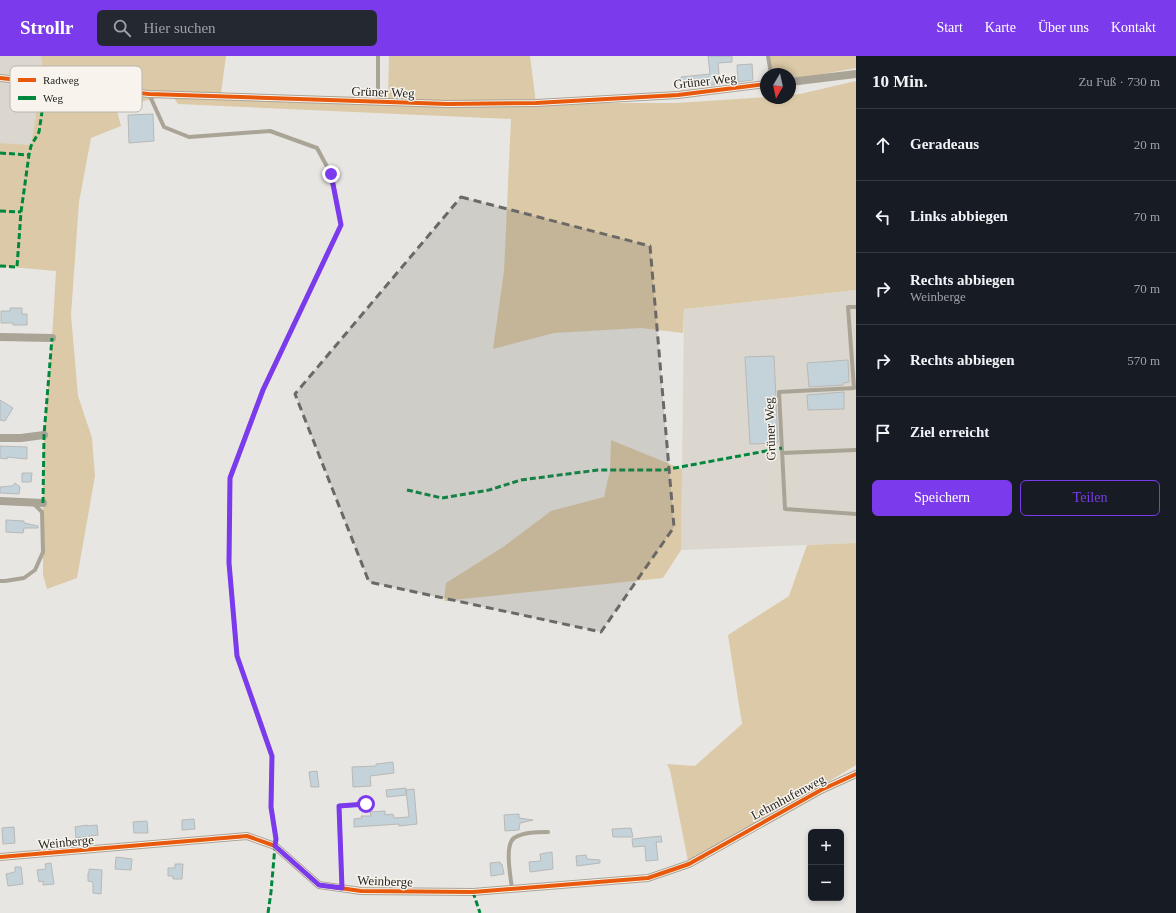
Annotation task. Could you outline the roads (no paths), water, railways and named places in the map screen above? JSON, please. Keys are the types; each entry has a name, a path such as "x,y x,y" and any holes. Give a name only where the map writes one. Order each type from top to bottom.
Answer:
{"street":[{"path":"796,81 856,74"},
{"name":"Grüner Weg","path":"0,78 10,79"},
{"name":"Grüner Weg","path":"142,93 448,104 536,103 678,95 760,85"},
{"path":"0,337 52,338"},
{"path":"0,438 21,438 44,435"},
{"path":"0,501 43,503"},
{"name":"Lehmhufenweg","path":"730,840 821,790 856,774"},
{"name":"Weinberge","path":"0,857 247,836 275,846 319,885 360,891 466,892 648,878 689,864 730,840"}],"lane":[{"path":"378,56 378,102"},
{"path":"768,56 770,68"},
{"path":"150,94 164,127 189,137 270,131 317,148 331,174 341,225 263,390 230,478 229,563 237,656 272,756 271,807 276,839 275,846"},
{"name":"Grüner Weg","path":"856,307 848,307 854,388 779,392 785,509 856,514"},
{"path":"782,453 856,450"},
{"path":"0,581 5,582 24,578 35,570 43,552 42,512 32,502"},
{"path":"342,888 339,806 366,804"},
{"path":"512,889 508,850 512,840 524,834 548,832"}]}
